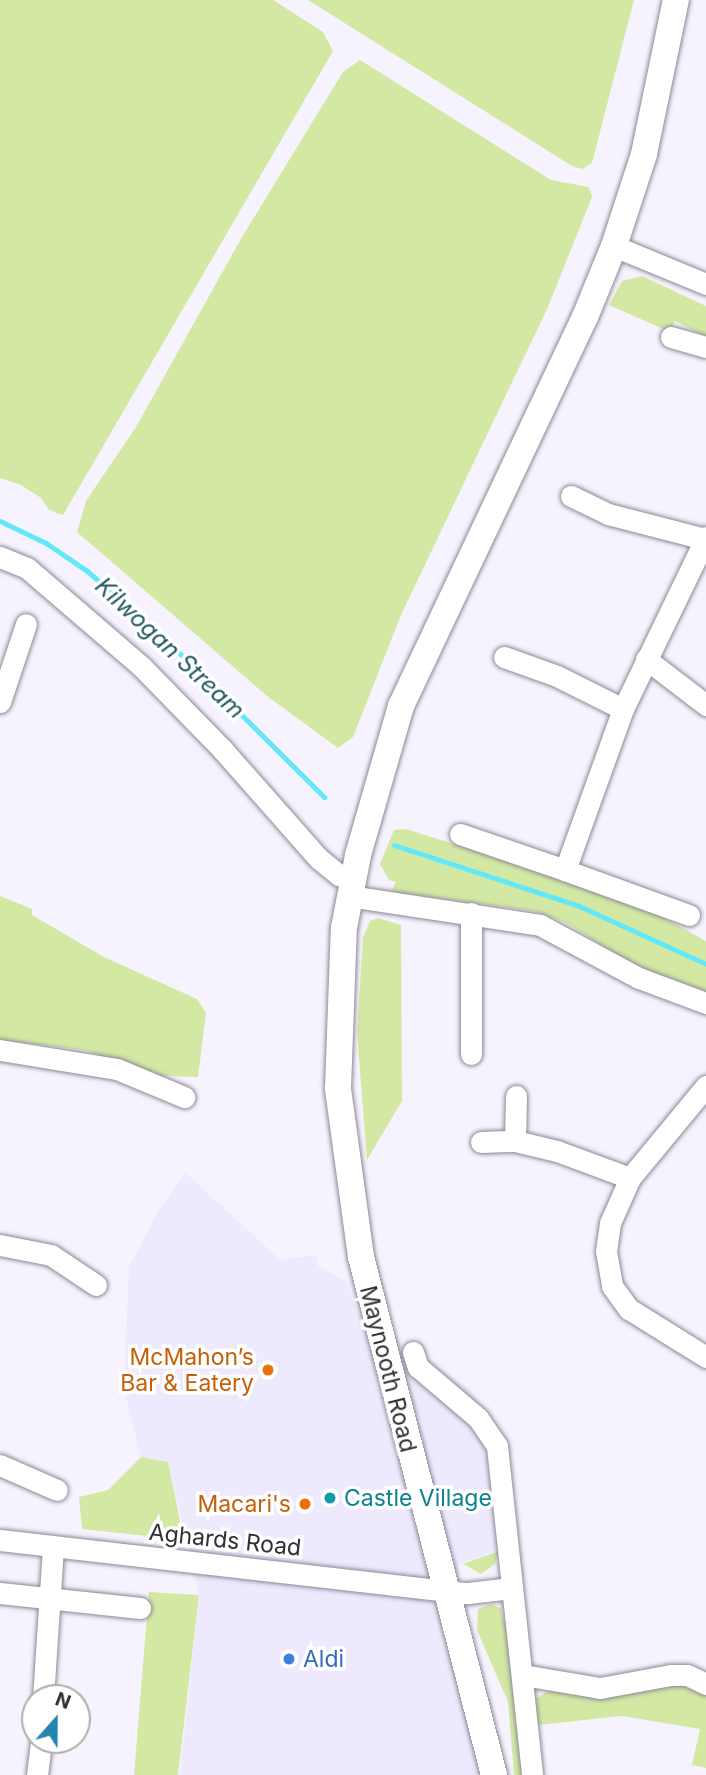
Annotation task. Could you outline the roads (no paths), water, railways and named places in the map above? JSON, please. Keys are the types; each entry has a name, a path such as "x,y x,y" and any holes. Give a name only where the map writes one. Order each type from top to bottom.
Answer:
{"main road":[{"name":"Maynooth Road","path":"494,1775 372,1312 346,1164 338,1034 351,887 401,706 585,317 614,246 644,154 676,0"}],"street":[{"path":"614,246 706,284"},
{"path":"671,337 706,347"},
{"path":"565,870 623,709 705,538 608,514 571,496"},
{"path":"0,557 27,568 142,667 222,748 318,858 351,887 547,928 639,978 706,1003"},
{"path":"0,702 26,624"},
{"path":"504,657 557,676 623,709"},
{"path":"646,659 706,705"},
{"path":"460,834 689,915"},
{"path":"471,913 471,1054"},
{"path":"0,1050 117,1069 184,1097"},
{"path":"706,1086 630,1178 607,1237 612,1286 639,1317 706,1357"},
{"path":"515,1141 516,1096"},
{"path":"481,1142 515,1141 557,1151 630,1178"},
{"path":"0,1245 51,1255 96,1285"},
{"path":"413,1352 418,1367 478,1418 497,1446 532,1775"},
{"path":"0,1465 57,1490"},
{"name":"Aghards Road","path":"0,1540 444,1590 482,1593 512,1588"},
{"path":"44,1684 53,1546"},
{"path":"0,1593 141,1608"},
{"path":"523,1675 600,1688 671,1675 687,1675 706,1684"},
{"path":"37,1775 39,1754"}],"waterway":[{"name":"Kilwogan Stream","path":"0,521 46,543 87,571 159,633 324,797"},
{"name":"Kilwogan Stream","path":"394,845 579,906 706,964"}],"place":[{"name":"McMahon’s Bar & Eatery","path":"268,1370"},
{"name":"Castle Village","path":"330,1498"},
{"name":"Macari's","path":"305,1504"},
{"name":"Aldi","path":"289,1659"}]}
